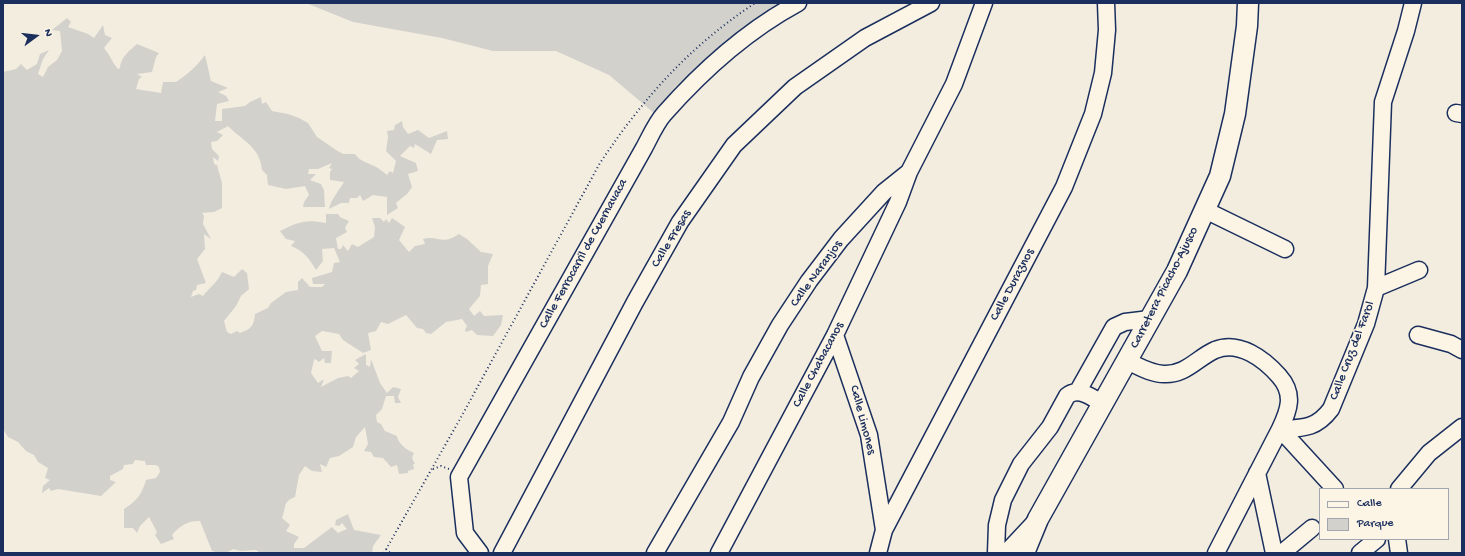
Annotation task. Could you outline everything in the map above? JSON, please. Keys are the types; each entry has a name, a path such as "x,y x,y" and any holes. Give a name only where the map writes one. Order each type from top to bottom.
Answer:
{"main road":[{"name":"Carretera Picacho-Ajusco","path":"1024,553 1038,519 1104,404 1177,271 1220,176 1235,114 1247,26 1248,3"}],"street":[{"name":"Calle Ferrocarril de Cuernavaca","path":"459,477 663,115 714,63 772,18 798,3"},
{"name":"Calle Fresas","path":"502,553 639,295 680,222 734,146 795,87 865,38 931,3"},
{"name":"Calle Naranjos","path":"655,553 731,422 752,377 780,325 809,281 841,239 884,192 909,172 954,84 984,3"},
{"name":"Calle Duraznos","path":"878,553 884,530 1064,187 1093,114 1102,73 1107,30 1106,3"},
{"name":"Calle Cruz del Farol","path":"1280,429 1308,427 1323,420 1331,409 1366,324 1376,288 1383,102 1406,31 1413,3"},
{"name":"Calle Chabacanos","path":"719,553 835,335 898,202 909,172"},
{"path":"1205,210 1285,250"},
{"path":"1376,288 1419,270"},
{"path":"1078,391 1114,327 1125,322 1150,319"},
{"name":"Calle Limones","path":"835,335 869,435 884,530"},
{"path":"1418,335 1451,344 1462,350"},
{"path":"1127,361 1150,372 1164,374 1178,373 1189,368 1215,350 1224,347 1238,348 1252,353 1273,370 1286,388 1289,399 1288,412 1216,553"},
{"path":"996,553 997,525 1003,500 1021,464 1050,427 1067,396 1071,392 1078,391 1104,404"},
{"path":"1400,488 1429,453 1462,426"},
{"path":"1280,429 1333,488"},
{"path":"1257,473 1274,553"},
{"path":"459,477 465,533 480,553"},
{"path":"1006,553 1038,519"},
{"path":"1282,553 1312,528"},
{"path":"1360,553 1376,540"},
{"path":"1397,540 1398,553"}],"path":[{"path":"384,553 432,469 600,163 625,125 678,63 708,37 755,3"},
{"path":"432,469 445,467 459,477"},
{"path":"386,549 390,553"}],"green space":[{"path":"306,3 782,3 765,12 676,86 654,113 609,75 556,51 493,51 442,38 353,22"},
{"path":"67,18 71,22 68,27 88,34 94,38 103,25 105,35 112,38 104,48 118,69 120,68 120,64 126,54 137,44 159,53 156,57 152,72 137,74 142,77 139,79 136,89 161,93 163,82 176,82 192,70 205,55 211,81 228,88 218,92 226,96 229,101 217,104 215,121 222,121 222,109 245,106 261,97 262,104 266,102 272,111 288,114 308,123 317,137 336,150 343,154 355,154 357,157 378,168 387,175 390,171 393,173 396,161 386,151 388,137 387,131 394,130 395,125 402,121 403,127 408,134 418,130 429,138 447,131 448,139 437,140 431,154 415,144 414,148 410,146 400,156 416,163 418,171 408,174 412,187 408,193 396,203 398,208 387,215 387,197 373,195 363,201 360,195 357,198 350,198 349,203 341,203 329,209 333,198 344,182 330,180 330,172 332,169 329,168 332,163 318,169 309,169 308,174 316,174 310,180 321,184 324,190 325,207 303,207 304,202 309,195 305,186 286,189 268,185 267,175 262,170 261,162 254,150 228,126 217,132 223,135 217,141 211,142 212,149 219,156 218,161 213,157 214,164 217,165 222,183 222,208 214,212 202,213 204,216 203,224 211,239 204,234 205,249 197,259 206,283 197,285 196,290 193,291 191,297 199,294 203,296 216,282 222,272 234,277 242,269 247,273 249,289 241,296 236,306 224,321 227,332 231,334 237,331 240,333 247,330 253,324 255,314 268,308 271,303 286,292 298,290 298,282 302,278 310,287 322,287 325,284 313,284 312,278 332,272 334,263 340,262 334,248 322,249 323,261 316,270 306,255 291,246 295,241 286,239 280,231 292,225 307,221 326,223 326,214 338,214 340,217 349,221 345,228 347,232 336,238 338,249 341,249 343,245 348,251 352,244 358,247 374,237 375,227 372,218 380,218 384,222 386,219 389,223 392,218 405,227 399,240 409,252 415,246 425,244 423,239 432,238 444,240 459,234 481,252 493,254 488,266 488,284 481,285 480,296 469,309 474,316 480,311 484,316 503,315 501,325 493,336 477,335 472,330 466,332 465,330 467,326 462,319 446,322 431,334 426,333 423,329 417,328 406,315 388,324 381,322 376,331 368,333 371,350 363,353 343,340 339,334 322,331 315,336 322,351 332,351 331,363 325,363 324,358 319,362 315,359 314,360 311,373 318,383 324,379 321,387 338,378 348,376 351,378 359,371 354,368 359,364 355,360 366,354 366,365 370,367 371,359 380,383 387,393 393,387 401,389 398,397 401,403 395,403 394,396 386,396 382,409 376,415 377,422 381,424 385,431 397,436 401,444 414,453 412,458 415,464 413,464 414,469 408,471 408,473 399,474 397,465 391,467 383,458 374,457 371,452 364,451 368,444 365,427 356,437 353,447 339,456 330,458 326,467 320,464 322,472 312,471 305,466 299,475 295,497 286,503 282,518 290,525 286,531 299,537 294,544 294,548 304,548 332,527 338,533 347,529 342,523 339,526 335,525 336,520 348,514 354,530 381,535 373,546 372,553 260,553 256,550 241,551 233,549 225,553 218,553 212,551 200,521 184,524 172,535 174,539 161,544 155,535 157,532 149,517 140,526 137,533 133,528 124,528 124,509 138,497 146,480 156,478 160,472 159,467 156,465 146,465 145,461 135,460 133,464 124,465 123,469 110,476 110,480 116,482 101,496 58,489 51,491 49,488 42,493 43,486 50,480 45,478 48,468 38,462 34,455 26,451 18,442 8,437 3,429 3,72 16,69 21,64 27,70 37,64 40,54 49,50 43,59 38,74 43,77 48,67 57,60 62,51 60,31 52,30"}]}
